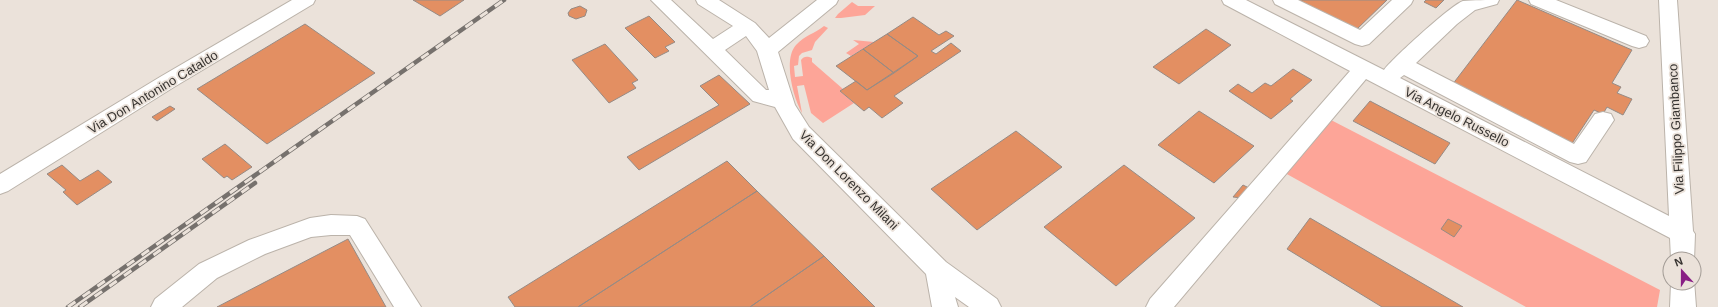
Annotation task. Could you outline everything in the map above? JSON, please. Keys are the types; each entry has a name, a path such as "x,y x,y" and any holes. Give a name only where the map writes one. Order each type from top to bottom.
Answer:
{"street":[{"name":"Via Don Antonino Cataldo","path":"0,185 167,82 306,0"},
{"path":"660,0 760,96 783,101"},
{"name":"Via Don Lorenzo Milani","path":"705,0 757,36 767,50 789,115 801,133 937,269 988,307"},
{"path":"767,50 829,0"},
{"name":"Via Angelo Russello","path":"1231,0 1682,234"},
{"path":"1282,0 1362,39 1404,0"},
{"path":"1386,80 1450,19 1468,6 1490,0"},
{"path":"1538,0 1640,41"},
{"name":"Via Filippo Giambanco","path":"1668,0 1683,251"},
{"path":"1303,37 1320,19"},
{"path":"712,49 746,27"},
{"path":"1402,64 1578,156 1603,120"},
{"path":"1159,307 1364,68"},
{"path":"164,307 208,271 257,247 310,228 331,225 357,226 408,307"},
{"path":"937,269 945,307"},
{"path":"1683,291 1683,307"}],"shaded area":[{"path":"852,2 858,6 875,6 865,15 835,18 838,14"},
{"path":"824,26 828,28 815,42 812,50 802,53 799,56 798,65 794,66 795,77 803,76 801,60 806,57 812,58 812,62 843,89 840,91 854,103 823,123 811,113 804,85 797,86 802,113 795,98 793,89 790,59 792,51 796,45"},
{"path":"853,40 874,42 851,56 846,53 859,44"},
{"path":"1331,120 1660,290 1657,307 1526,307 1285,173"}],"building":[{"path":"413,0 464,0 440,16"},
{"path":"1298,0 1387,0 1356,30"},
{"path":"1426,0 1444,0 1436,8 1424,2"},
{"path":"1517,0 1632,50 1612,83 1621,87 1617,93 1632,99 1623,115 1607,107 1603,114 1594,110 1571,145 1452,85"},
{"path":"580,6 587,10 585,16 576,19 569,16 568,13 571,9"},
{"path":"649,16 675,42 665,47 669,51 655,58 625,28"},
{"path":"913,17 939,35 946,31 954,36 931,51 936,54 951,43 961,51 894,96 903,103 882,118 869,107 864,111 840,91 856,81 867,90 918,56 887,34"},
{"path":"305,24 375,73 267,144 197,89"},
{"path":"1206,29 1231,45 1179,84 1153,67"},
{"path":"887,34 918,56 894,73 863,49"},
{"path":"605,44 638,80 632,83 636,88 609,103 572,60"},
{"path":"863,49 894,73 867,90 836,66"},
{"path":"1293,69 1312,80 1290,99 1293,101 1271,119 1229,91 1238,84 1252,93 1265,83 1271,86"},
{"path":"719,75 750,104 639,170 627,157 719,105 700,86"},
{"path":"1370,101 1450,143 1435,164 1353,121"},
{"path":"170,106 175,109 157,121 152,117"},
{"path":"1199,111 1254,146 1214,183 1158,145"},
{"path":"1016,131 1062,167 977,230 931,189"},
{"path":"225,144 252,167 232,180 227,176 224,178 202,159"},
{"path":"727,161 757,191 578,307 515,307 508,297"},
{"path":"62,165 80,181 98,170 112,182 77,205 63,192 66,190 47,174"},
{"path":"1124,165 1195,218 1116,286 1044,227"},
{"path":"1243,185 1251,189 1243,198 1233,197"},
{"path":"757,191 824,256 750,307 578,307"},
{"path":"1310,218 1463,307 1382,307 1287,249"},
{"path":"1448,219 1462,226 1454,237 1441,229"},
{"path":"348,239 386,307 217,307"},
{"path":"824,256 875,307 750,307"}],"railway":[{"path":"68,307 504,0"},
{"path":"80,307 255,183"}]}
